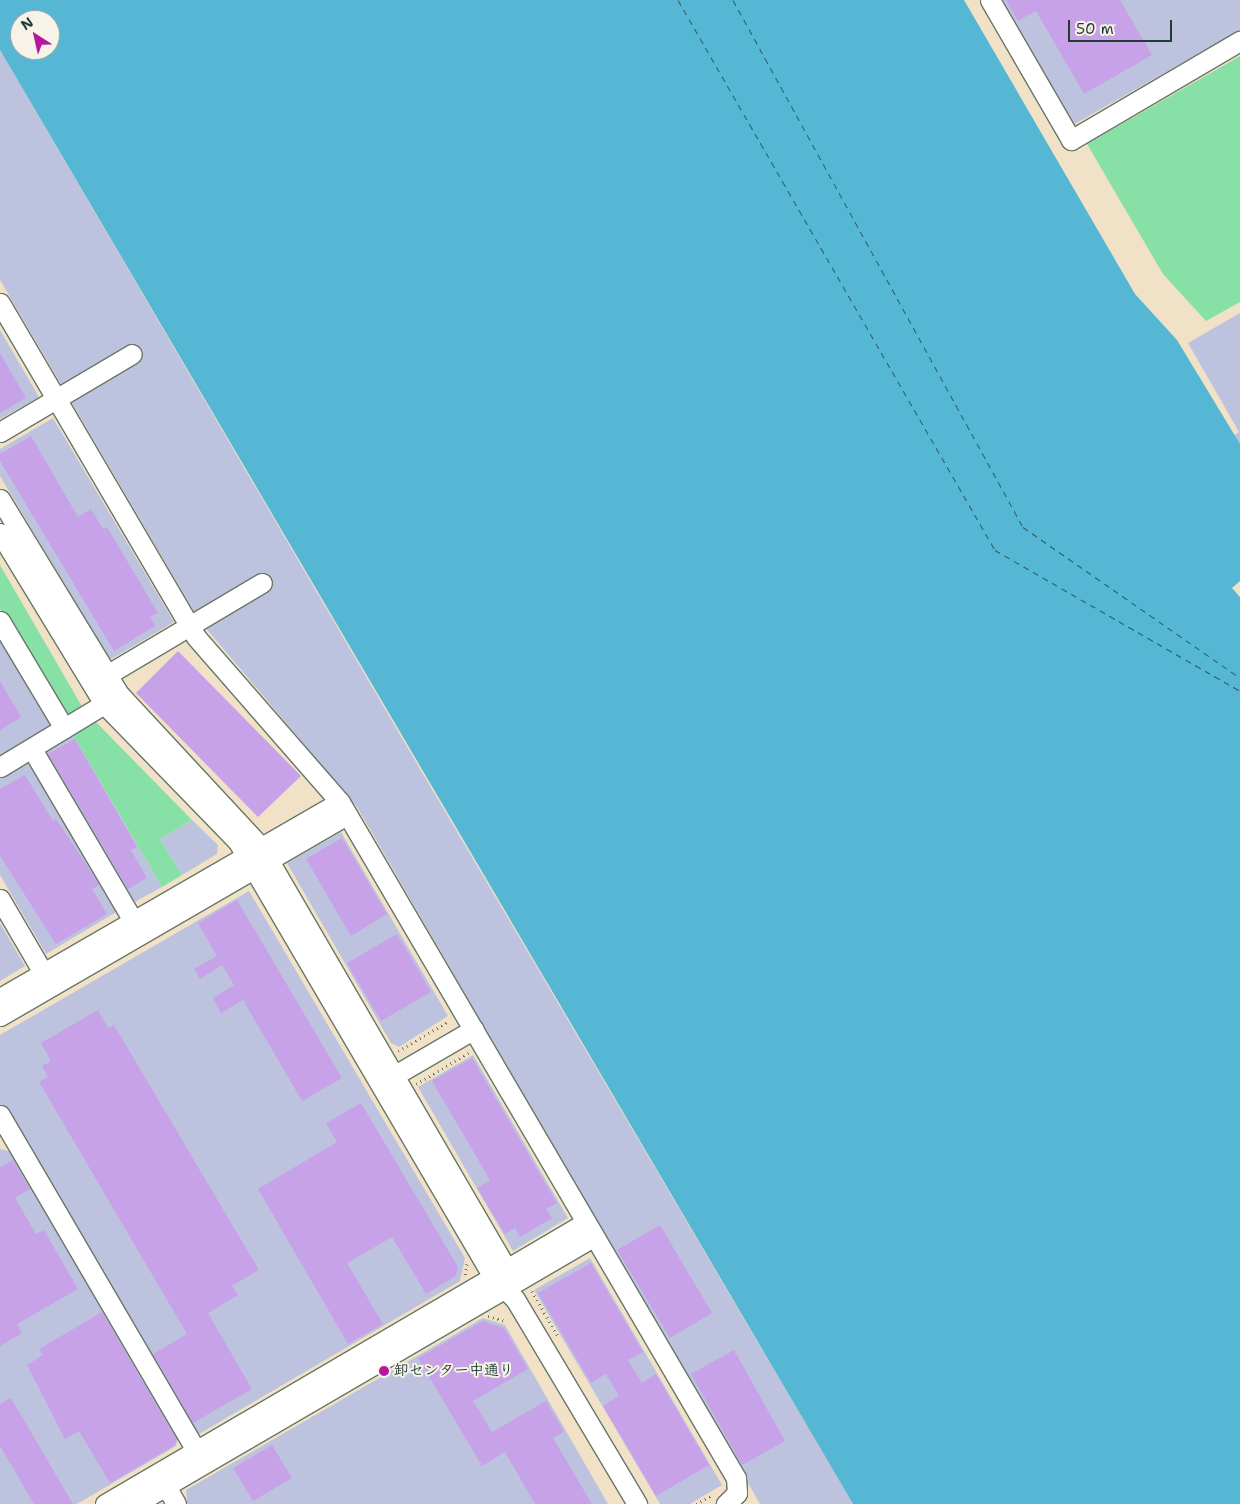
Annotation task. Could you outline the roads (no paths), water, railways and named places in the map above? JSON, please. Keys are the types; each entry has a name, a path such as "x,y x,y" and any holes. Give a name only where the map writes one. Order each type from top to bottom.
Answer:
{"street":[{"path":"990,0 1071,140 1240,41"},
{"path":"0,303 190,626 343,808 736,1478 737,1493 721,1498"},
{"path":"0,432 132,354"},
{"path":"0,499 98,680"},
{"path":"2,540 112,700 258,858 637,1504"},
{"path":"98,680 262,583"},
{"path":"0,621 64,728"},
{"path":"0,767 112,700"},
{"path":"32,749 136,927"},
{"path":"0,1016 47,979 343,808"},
{"path":"0,899 47,979"},
{"path":"0,998 47,979"},
{"path":"388,1080 474,1029"},
{"path":"0,1115 6,1138 200,1458"},
{"path":"105,1504 162,1479 200,1458 503,1278 589,1230"},
{"path":"135,1504 162,1479"},
{"path":"162,1479 176,1504"}],"water":[{"path":"0,0 964,0 1135,294 1177,340 1240,444 1240,581 1232,588 1240,597 1240,1504 853,1504 0,50"}],"place":[{"name":"卸センター中通り","path":"384,1371"}]}
